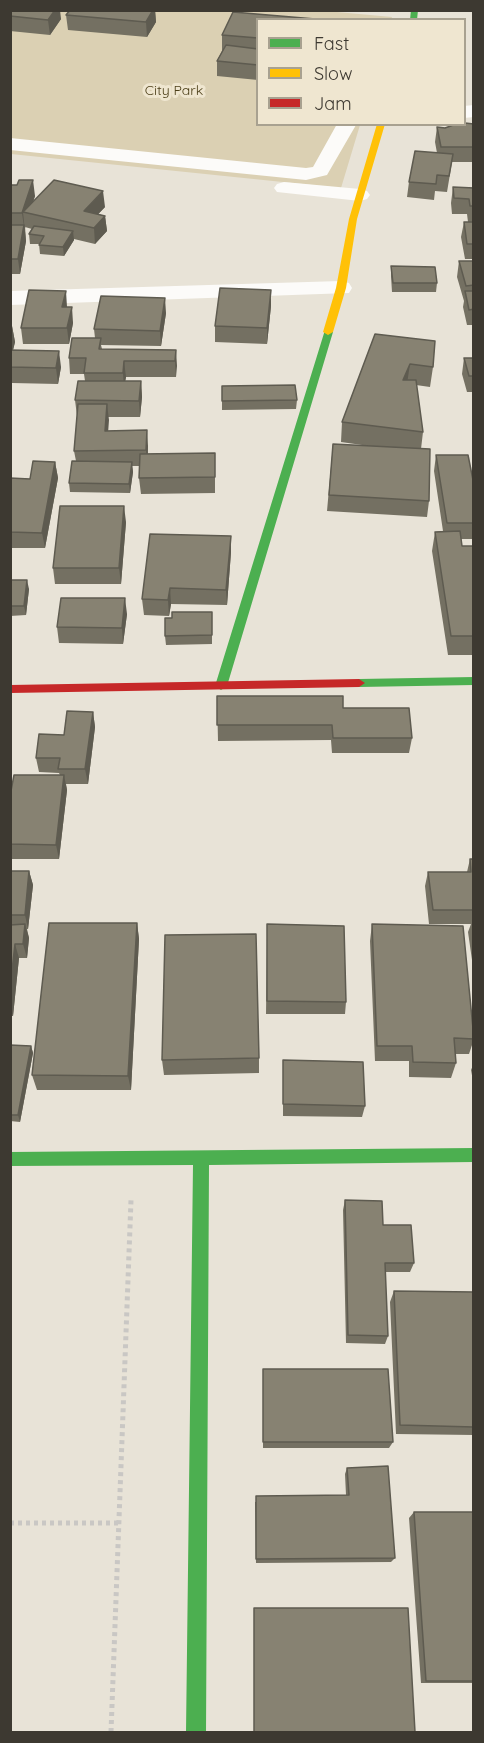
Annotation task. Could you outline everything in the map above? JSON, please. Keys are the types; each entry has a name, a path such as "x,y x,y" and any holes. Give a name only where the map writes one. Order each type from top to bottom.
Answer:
{"street":[{"path":"10,144 306,174 320,171 345,126"},
{"path":"221,686 341,288 353,219 380,126"},
{"path":"10,162 360,195"},
{"path":"10,298 341,288"},
{"path":"10,689 474,681"},
{"path":"10,1159 474,1155"},
{"path":"196,1732 201,1157"}],"path":[{"path":"111,1732 132,1200 121,1200"},
{"path":"10,1523 119,1523"}],"green space":[{"name":"City Park","path":"315,10 392,17 256,18 256,126 360,126 341,188 11,154 11,11"}],"building":[{"path":"10,10 55,10 48,20 10,16"},
{"path":"70,10 153,10 146,22 66,15"},
{"path":"233,12 304,18 256,18 256,38 222,35"},
{"path":"226,45 256,49 256,65 217,61"},
{"path":"466,123 474,124 474,147 441,147 437,127 466,126"},
{"path":"415,151 453,154 449,176 437,175 436,184 409,182"},
{"path":"19,180 33,180 22,213 10,213 10,185 17,185"},
{"path":"54,180 103,191 84,211 105,216 94,228 23,212"},
{"path":"453,187 474,188 474,206 470,206 469,199 454,198"},
{"path":"464,222 474,222 474,244 467,244"},
{"path":"10,225 24,225 18,259 10,259"},
{"path":"34,226 73,231 63,247 39,245 44,236 29,234"},
{"path":"459,261 474,261 474,285 466,286"},
{"path":"391,266 435,267 437,283 393,283"},
{"path":"220,288 271,290 267,328 215,326"},
{"path":"29,290 66,291 62,307 72,307 67,328 21,328"},
{"path":"465,291 474,291 474,309 469,310"},
{"path":"101,296 165,298 160,331 94,329"},
{"path":"375,334 435,341 433,367 410,364 403,380 416,380 423,432 342,422"},
{"path":"72,338 101,338 99,349 176,350 175,361 124,361 123,373 84,373 86,358 69,358"},
{"path":"10,350 59,351 56,368 10,367"},
{"path":"464,358 474,358 474,376 469,376"},
{"path":"78,381 141,381 139,401 75,400"},
{"path":"295,385 297,400 222,401 222,386"},
{"path":"78,404 107,404 105,431 147,430 146,450 74,451"},
{"path":"333,444 430,449 429,501 329,495"},
{"path":"215,453 215,477 139,478 140,454"},
{"path":"436,455 468,455 474,485 474,523 447,523"},
{"path":"33,461 55,462 42,533 10,532 10,478 30,479"},
{"path":"72,461 132,462 129,484 69,483"},
{"path":"60,506 124,506 119,568 53,568"},
{"path":"460,531 462,546 474,546 474,636 451,636 435,532"},
{"path":"150,534 231,536 226,590 170,588 168,600 142,599"},
{"path":"10,580 27,580 24,606 10,606"},
{"path":"61,598 125,598 122,628 57,627"},
{"path":"172,612 212,612 212,635 165,636 165,618 172,618"},
{"path":"217,696 343,696 343,708 409,708 412,738 333,738 332,725 217,725"},
{"path":"67,711 93,712 85,769 58,769 60,758 36,758 39,734 64,735"},
{"path":"14,775 64,775 56,845 10,844 10,796"},
{"path":"470,859 474,859 474,910 433,910 428,872 471,872"},
{"path":"10,871 29,871 25,915 10,915"},
{"path":"49,923 137,923 128,1076 32,1075"},
{"path":"25,924 23,944 15,944 10,988 10,925"},
{"path":"267,924 344,926 346,1002 267,1001"},
{"path":"372,924 463,926 474,1039 454,1038 456,1063 413,1062 412,1046 377,1046"},
{"path":"256,934 259,1058 162,1060 165,935"},
{"path":"10,1045 31,1046 18,1115 10,1115"},
{"path":"283,1060 363,1062 365,1106 283,1104"},
{"path":"345,1200 382,1201 383,1225 411,1225 414,1263 385,1263 388,1336 348,1335"},
{"path":"394,1291 474,1292 474,1427 400,1425"},
{"path":"263,1369 388,1369 393,1442 263,1442"},
{"path":"388,1466 395,1558 256,1559 256,1496 349,1495 347,1468"},
{"path":"414,1512 474,1512 474,1681 426,1681"},
{"path":"254,1608 408,1608 415,1732 254,1732"}],"traffic: fast":[{"path":"413,18 415,10"},
{"path":"221,686 328,332"},
{"path":"359,683 474,681"},
{"path":"10,1159 474,1155"},
{"path":"196,1732 201,1157"}],"traffic: slow":[{"path":"328,332 341,288 353,219 380,126"}],"traffic: jam":[{"path":"10,689 359,683"}]}
